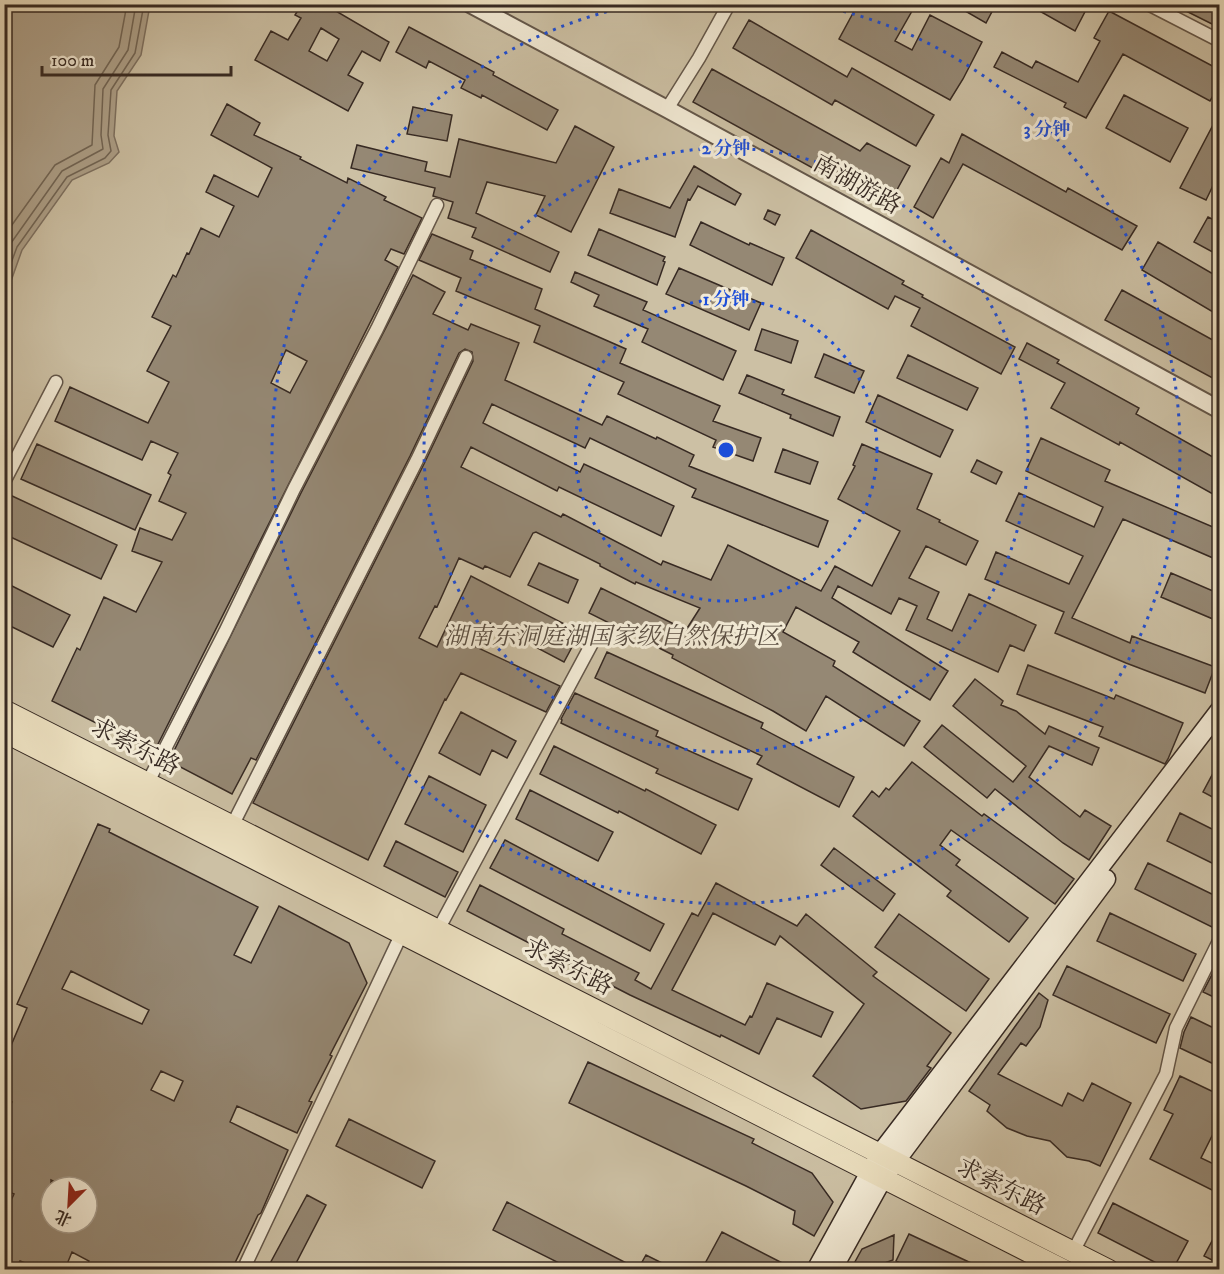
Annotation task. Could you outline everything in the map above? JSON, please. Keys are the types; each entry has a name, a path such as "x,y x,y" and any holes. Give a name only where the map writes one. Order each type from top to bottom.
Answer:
{"main road":[{"name":"求索东路","path":"4,710 438,930 882,1167 1064,1269"},
{"path":"816,1269 882,1167 1220,710"},
{"path":"832,1269 882,1167 1220,728"},
{"name":"求索东路","path":"4,732 401,934 882,1167 1109,1269"}],"street":[{"name":"南湖游路","path":"470,4 1220,411"},
{"path":"667,109 729,4"},
{"path":"1148,4 1220,41"},
{"path":"148,782 225,632 294,489 377,329 437,205"},
{"path":"232,826 466,357"},
{"path":"4,482 56,382"},
{"path":"438,930 597,634"},
{"path":"243,1269 410,916"},
{"path":"1073,1251 1166,1074 1176,1028 1220,939"}],"green space":[{"name":"湖南东洞庭湖国家级自然保护区","path":"5,5 1219,5 1219,1269 5,1270"}],"water":[{"path":"5,4 150,5 141,55 117,91 114,136 119,152 109,163 72,180 22,250 5,298"}],"building":[{"path":"302,4 324,4 389,42 380,61 362,51 348,75 363,83 348,111 255,60 271,31 288,40 301,18 295,15","holes":["321,28 339,39 327,61 309,51"]},
{"path":"858,4 916,4 895,41 912,50 930,15 982,42 950,100 839,39"},
{"path":"953,4 996,4 986,23"},
{"path":"1027,4 1089,4 1075,31"},
{"path":"1172,4 1220,4 1220,28"},
{"path":"1109,11 1220,70 1220,84 1210,101 1123,54 1086,118 1064,107 1066,103 994,67 1002,52 1032,68 1036,61 1078,82 1100,41 1094,38"},
{"path":"749,20 847,77 852,68 934,115 916,146 835,100 832,105 733,48"},
{"path":"409,27 494,72 493,75 558,110 547,130 482,95 481,98 461,88 465,80 429,61 426,68 396,52"},
{"path":"712,69 860,151 867,143 910,166 893,197 855,176 849,188 693,102"},
{"path":"1124,95 1188,128 1170,162 1106,128"},
{"path":"227,104 260,123 254,135 301,157 300,159 347,183 348,178 386,197 384,200 422,218 404,254 391,249 385,260 398,267 154,752 52,701 77,648 80,650 104,597 136,612 162,562 132,551 140,528 172,540 186,513 159,501 171,475 168,473 178,453 151,441 142,460 55,421 70,387 148,423 169,382 147,371 171,326 152,317 173,275 176,277 187,253 189,254 201,228 219,237 234,206 206,192 214,175 258,197 272,168 211,135","holes":["286,350 307,361 290,393 271,383"]},
{"path":"413,107 452,115 447,141 407,134"},
{"path":"1213,125 1220,128 1220,171 1206,200 1180,188"},
{"path":"575,126 614,147 571,232 536,215 545,196 487,182 476,213 559,252 550,272 472,237 476,228 448,218 453,202 433,196 435,188 351,168 357,145 427,162 425,171 450,177 459,139 556,163"},
{"path":"962,134 1066,192 1068,188 1137,226 1122,250 963,164 933,218 914,207 941,158 949,163"},
{"path":"694,166 741,194 735,205 698,186 690,200 688,199 675,237 610,213 619,189 670,208"},
{"path":"768,210 780,215 775,225 764,219"},
{"path":"1208,217 1220,223 1220,256 1194,242"},
{"path":"701,222 749,245 750,243 784,258 772,285 690,245"},
{"path":"599,229 665,257 657,285 588,255"},
{"path":"811,230 904,281 902,284 923,295 922,297 1015,347 1001,374 911,326 920,308 895,296 888,309 796,258"},
{"path":"432,234 473,251 470,259 542,289 535,309 626,349 620,363 720,406 713,421 761,438 753,461 713,447 716,440 618,394 624,382 534,342 540,326 456,291 461,278 419,260"},
{"path":"1158,242 1220,278 1220,302 1213,312 1142,270"},
{"path":"679,268 761,303 749,330 666,294"},
{"path":"575,272 647,302 643,310 736,351 723,380 642,342 648,329 594,306 599,295 571,282"},
{"path":"413,275 445,292 433,314 468,330 471,324 519,343 505,380 602,425 607,416 656,439 657,437 694,455 689,466 828,521 818,547 692,497 696,489 590,438 585,448 492,404 483,423 580,472 584,464 674,506 661,536 559,487 557,491 471,447 461,467 561,517 563,514 661,565 663,561 711,580 728,545 821,591 835,566 872,586 900,531 838,499 855,466 853,465 862,444 932,474 917,509 978,541 966,565 926,546 909,578 939,592 927,619 952,631 969,594 1036,625 1024,651 1010,645 998,672 906,630 917,606 899,598 891,614 838,586 832,598 948,671 930,700 853,652 859,642 796,607 783,632 835,661 833,666 920,721 904,746 826,696 806,731 672,658 673,655 589,613 601,588 686,630 700,608 636,582 635,584 536,532 533,533 510,577 485,566 483,569 459,558 437,607 435,606 419,638 437,647 471,576 580,632 564,662 488,622 476,647 560,686 546,712 461,673 445,699 368,860 253,803 424,464 473,361 472,352 465,349 459,353 410,456 256,760 251,758 232,794 169,761 301,493"},
{"path":"1122,290 1220,344 1220,382 1105,320"},
{"path":"762,329 798,341 791,363 755,350"},
{"path":"1027,343 1059,360 1057,363 1139,408 1136,414 1220,461 1220,498 1120,442 1119,445 1051,408 1065,383 1019,359"},
{"path":"824,354 864,371 854,393 815,377"},
{"path":"908,355 978,388 967,410 897,378"},
{"path":"747,375 784,390 782,394 840,417 833,436 739,393"},
{"path":"878,395 953,430 940,457 866,422"},
{"path":"1041,438 1110,470 1105,481 1220,530 1220,561 1123,519 1072,618 1130,643 1132,636 1215,667 1205,693 1055,633 1064,612 985,579 996,552 1069,584 1083,556 1006,521 1019,493 1094,527 1103,507 1026,471"},
{"path":"37,444 151,495 135,530 21,479"},
{"path":"783,449 818,462 810,484 775,472"},
{"path":"977,460 1002,472 996,484 971,472"},
{"path":"10,495 117,545 101,579 4,534 4,507"},
{"path":"539,563 578,580 568,603 528,585"},
{"path":"1171,573 1220,594 1220,622 1161,597"},
{"path":"4,582 70,615 53,647 4,623"},
{"path":"607,652 763,723 761,728 854,777 839,807 757,764 762,756 595,678"},
{"path":"1028,665 1114,699 1116,695 1183,723 1165,764 1099,736 1103,727 1017,694"},
{"path":"975,679 1003,701 1001,705 1016,711 1045,734 1049,726 1099,748 1092,765 1049,746 1029,777 1080,817 1085,810 1111,826 1089,860 1063,843 995,789 987,798 924,747 942,725 1013,782 1026,766 953,706"},
{"path":"575,693 658,731 656,736 752,779 738,810 656,773 658,769 561,723"},
{"path":"461,712 516,741 507,758 492,750 480,775 439,753"},
{"path":"554,746 716,825 701,854 619,811 618,813 540,774"},
{"path":"1220,760 1220,801 1203,792"},
{"path":"912,762 982,816 984,814 1074,879 1055,904 951,830 940,845 960,860 956,865 1028,918 1009,942 947,896 951,891 853,816 872,791 879,797 886,788 889,790"},
{"path":"429,776 486,805 463,852 405,824"},
{"path":"530,790 613,832 598,861 516,819"},
{"path":"1180,813 1220,833 1220,867 1167,841"},
{"path":"98,824 110,829 109,832 258,907 234,955 251,963 279,906 349,943 367,983 330,1055 332,1056 309,1101 312,1102 297,1133 237,1106 230,1122 288,1150 261,1213 232,1269 102,1269 72,1252 65,1269 40,1269 20,1261 15,1269 4,1269 4,1216 14,1194 4,1190 4,1119 12,1102 4,1099 4,1062 27,1008 17,1004","holes":["71,971 149,1010 142,1024 62,989","161,1071 183,1081 174,1101 151,1090"]},
{"path":"505,840 664,924 650,951 490,868"},
{"path":"396,841 458,872 445,897 384,866"},
{"path":"834,848 895,894 883,911 821,865"},
{"path":"1148,863 1220,898 1220,921 1216,929 1135,889"},
{"path":"716,883 797,926 806,914 877,972 873,976 951,1033 927,1066 931,1068 906,1101 861,1109 813,1076 864,1004 780,936 775,945 713,913 672,990 745,1025 750,1016 752,1017 767,983 833,1012 821,1037 777,1018 759,1054 630,995 467,911 480,885 564,929 562,934 639,973 635,980 651,989 692,913 698,916"},
{"path":"1110,913 1196,954 1183,981 1097,941"},
{"path":"899,914 989,979 966,1011 875,947"},
{"path":"1220,959 1220,1000 1203,992"},
{"path":"1067,966 1170,1014 1156,1043 1053,995"},
{"path":"1039,993 1048,1000 1040,1027 1026,1046 1021,1043 998,1074 1062,1106 1068,1093 1083,1101 1092,1083 1131,1103 1100,1166 1089,1161 1067,1157 1050,1141 1027,1136 1007,1128 987,1111 990,1105 969,1091"},
{"path":"1191,1017 1220,1031 1220,1067 1180,1048"},
{"path":"588,1062 754,1139 752,1143 812,1173 833,1202 814,1236 793,1224 795,1211 569,1103"},
{"path":"1180,1076 1220,1095 1220,1137 1213,1134 1201,1158 1220,1167 1220,1194 1150,1159 1173,1114 1164,1110"},
{"path":"349,1119 435,1161 422,1188 336,1146"},
{"path":"307,1195 326,1205 293,1269 267,1269"},
{"path":"507,1202 638,1269 571,1269 493,1230"},
{"path":"1113,1203 1188,1241 1173,1269 1168,1269 1098,1233"},
{"path":"1220,1226 1220,1264 1204,1256"},
{"path":"722,1232 794,1269 702,1269"},
{"path":"909,1234 984,1269 913,1269 896,1261"},
{"path":"894,1235 893,1260 876,1266 874,1269 851,1269 862,1249"},
{"path":"646,1255 674,1269 638,1269"}]}
